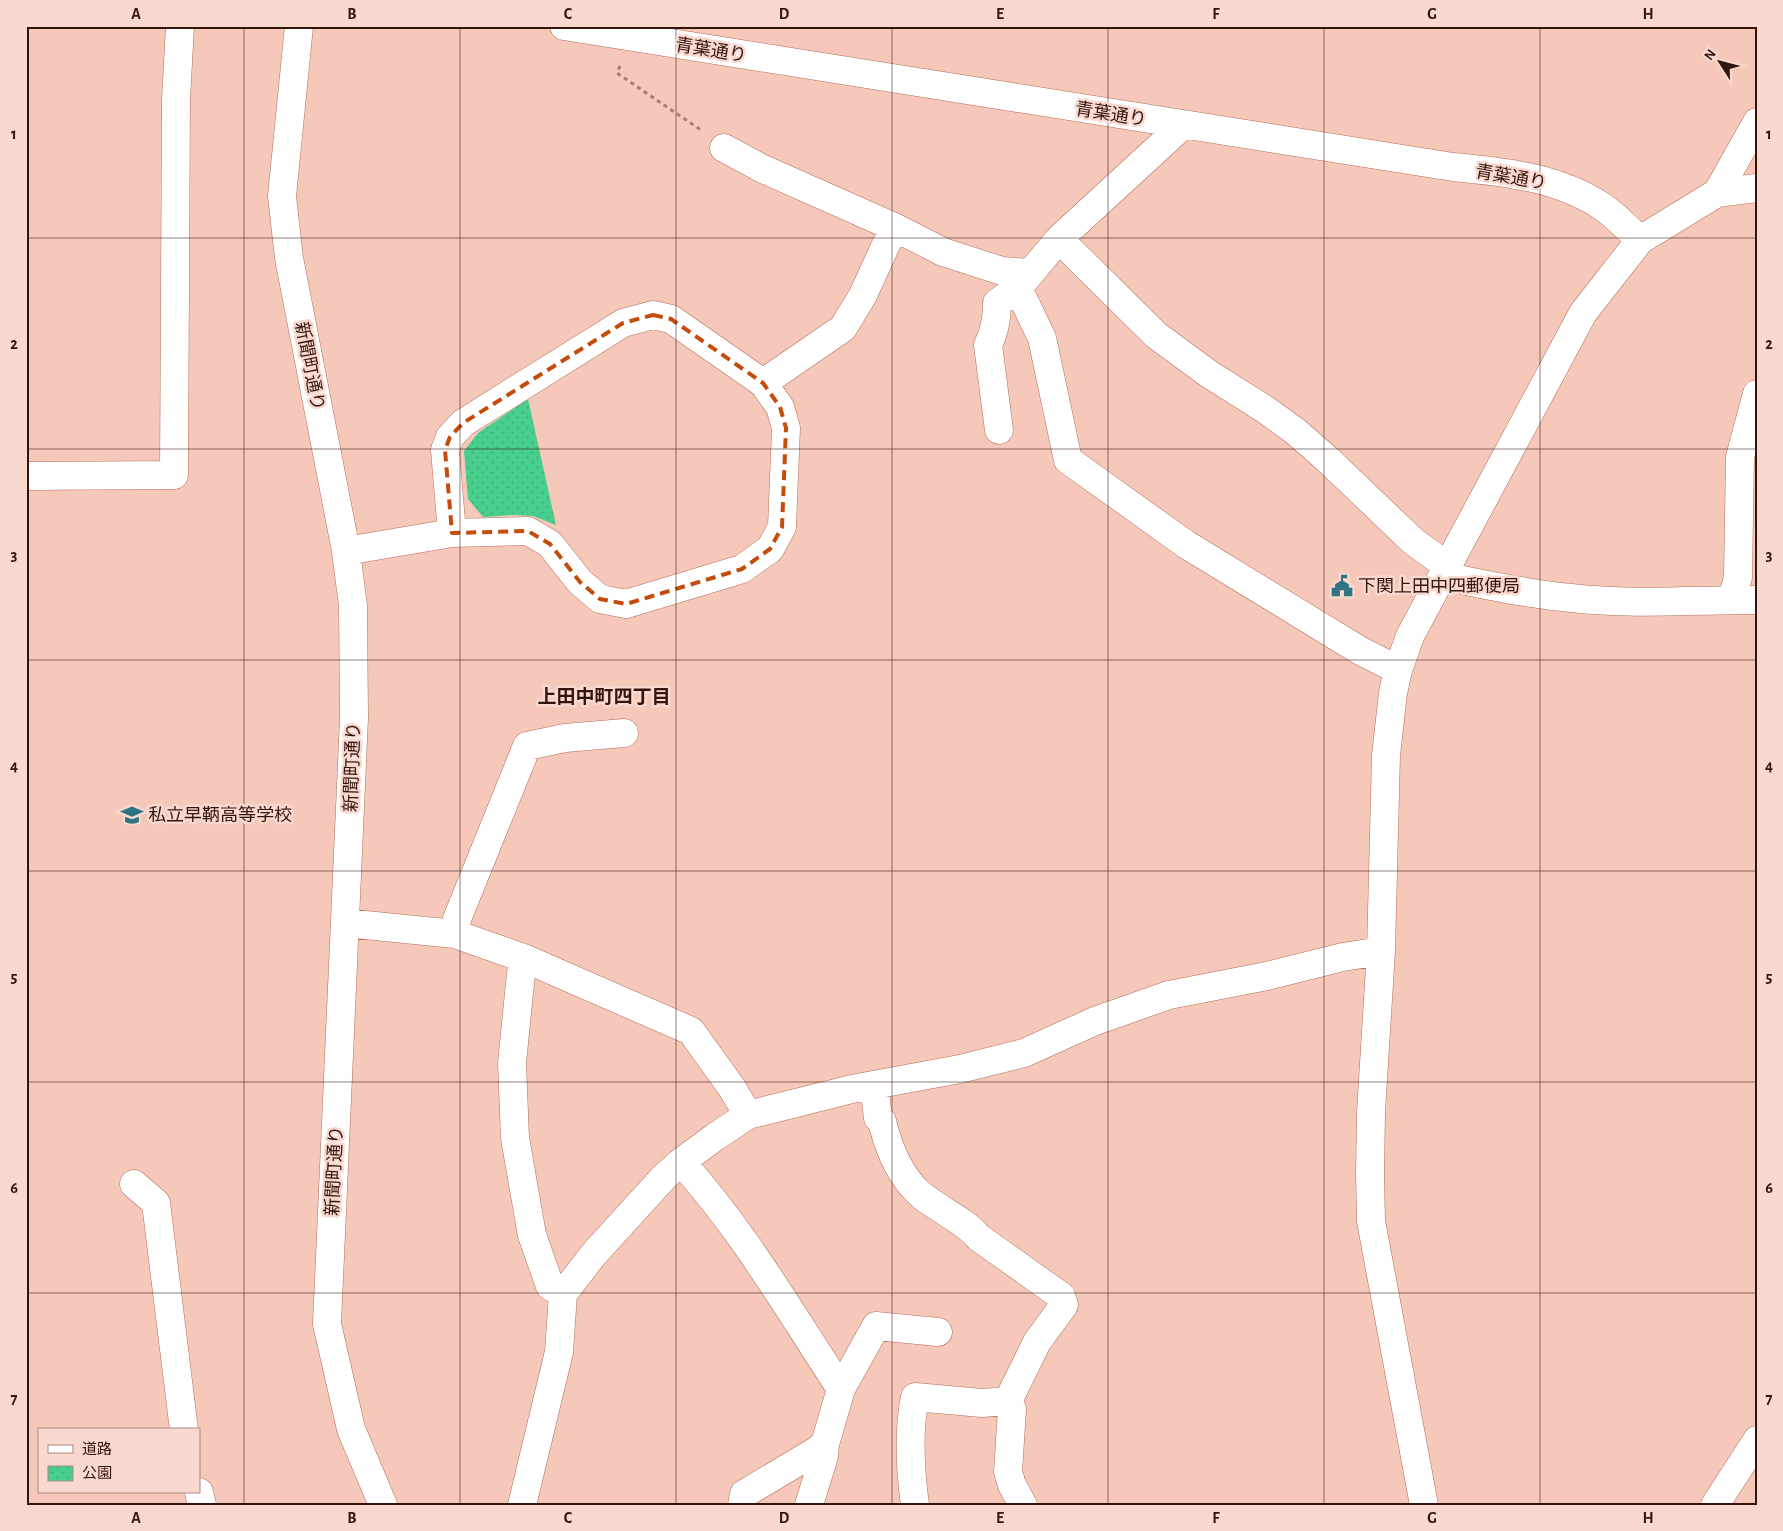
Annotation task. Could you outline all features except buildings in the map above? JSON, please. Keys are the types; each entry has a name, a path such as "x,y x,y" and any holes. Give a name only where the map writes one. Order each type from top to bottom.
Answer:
{"street":[{"path":"26,476 174,475 176,99 180,26"},
{"name":"新聞町通り","path":"299,26 282,196 289,258 346,551 353,606 354,718 327,1324 352,1429 374,1501"},
{"name":"青葉通り","path":"564,26 1453,168 1502,172 1532,177 1573,190 1604,208 1640,240"},
{"path":"1717,193 1757,122"},
{"path":"998,430 988,345 994,333 997,303 1024,281 1059,239 1183,125"},
{"path":"724,148 761,168 894,227 943,252 1002,271 1024,281 1042,338 1068,460 1187,545 1359,650 1398,670"},
{"path":"1424,1505 1371,1221 1371,1112 1382,951 1386,755 1393,693 1398,670 1410,636 1446,572 1583,313 1640,240 1717,193 1757,188"},
{"path":"763,383 843,328 863,295 894,227"},
{"path":"1059,239 1156,335 1209,374 1266,410 1327,458 1446,572 1518,591 1571,598 1632,602 1744,600 1738,577 1740,457 1757,394"},
{"path":"346,551 452,533 528,531 550,544 580,582 600,599 626,604 742,569 770,549 782,527 786,428 780,406 763,383 671,319 653,315 622,323 463,423 450,437 445,450 452,533"},
{"path":"455,934 457,919 527,746 565,738 624,733"},
{"path":"345,923 455,934 526,960 692,1031 732,1088 748,1115"},
{"path":"522,1505 559,1352 563,1294 593,1255 664,1177 714,1137 748,1115 852,1089 960,1069 1024,1053 1094,1021 1169,995 1266,976 1343,957 1382,951"},
{"path":"526,960 521,973 512,1063 515,1138 532,1235 550,1286 563,1294"},
{"path":"874,1085 878,1118 882,1121 891,1149 910,1184 919,1194 972,1229 978,1237 1061,1296 1064,1305 1037,1342 1008,1401"},
{"path":"681,1162 747,1246 841,1389"},
{"path":"134,1184 156,1203 184,1428"},
{"path":"809,1505 841,1389 876,1326 938,1332"},
{"path":"914,1505 910,1467 912,1412 915,1396 982,1403 1008,1401"},
{"path":"1008,1401 1012,1409 1008,1472 1012,1485 1024,1505"},
{"path":"1715,1505 1757,1440"},
{"path":"742,1505 744,1494 825,1444"}],"path":[{"path":"628,36 617,74 724,144 724,148"}],"highlighted area":[{"path":"653,315 671,319 763,383 780,407 786,428 782,527 770,549 742,569 626,604 600,599 580,582 550,544 528,531 452,533 445,450 450,437 463,423 623,323"}],"green space":[{"path":"528,399 556,525 533,516 483,517 468,499 464,451 478,433"}],"place":[{"name":"下関上田中四郵便局","path":"1342,586"},
{"name":"私立早鞆高等学校","path":"132,815"}],"district":[{"name":"上田中町四丁目","path":"604,696"}]}
